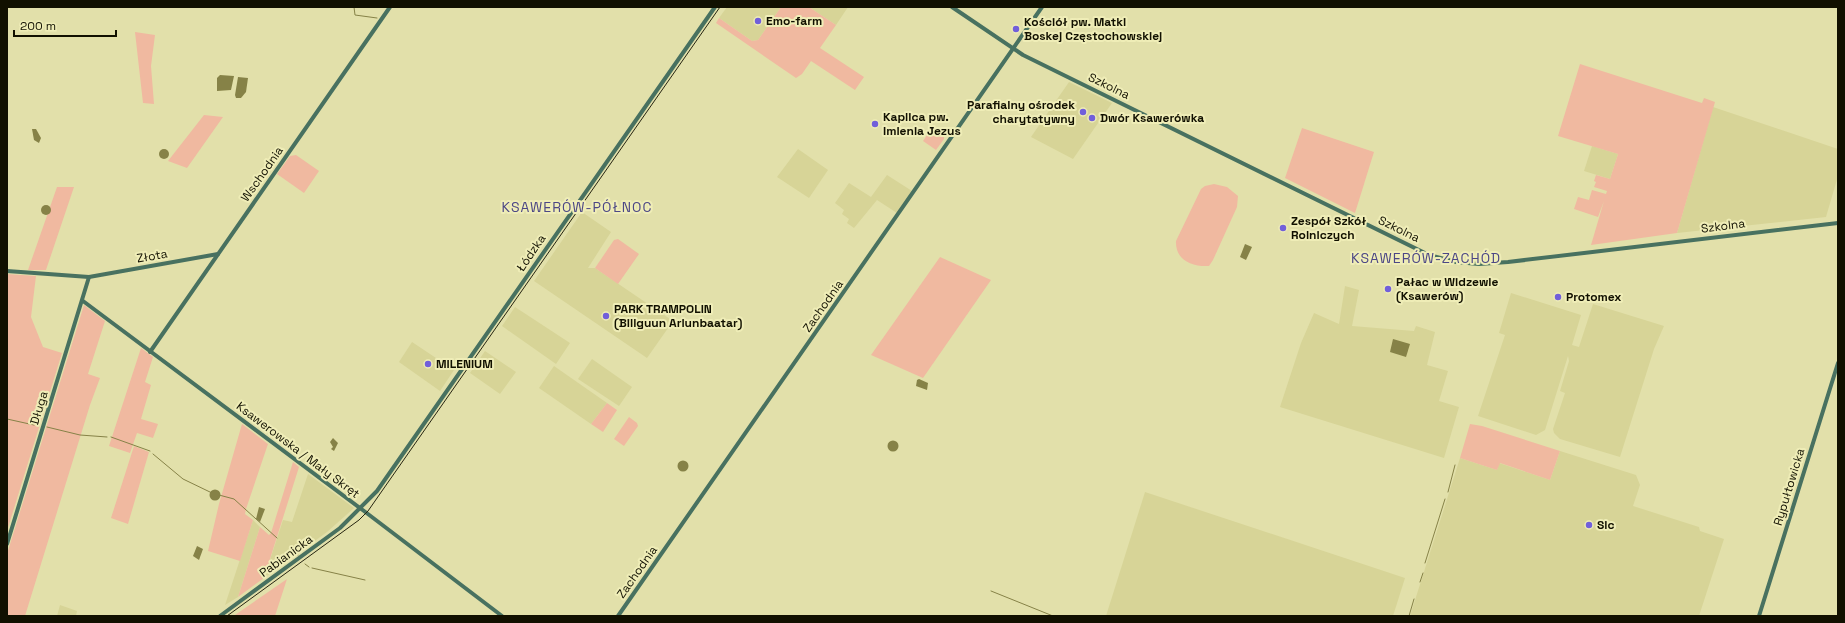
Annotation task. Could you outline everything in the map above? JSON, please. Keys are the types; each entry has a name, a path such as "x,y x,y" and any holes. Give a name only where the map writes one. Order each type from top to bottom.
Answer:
{"street":[{"name":"Wschodnia","path":"150,352 390,7"},
{"name":"Łódzka","path":"361,509 382,484 715,7"},
{"name":"Szkolna","path":"952,7 1013,49 1395,239 1429,255 1449,261 1479,264 1508,262 1838,223"},
{"name":"Zachodnia","path":"618,616 1042,7"},
{"name":"Złota","path":"7,271 89,277 218,254"},
{"name":"Długa","path":"7,544 89,277"},
{"name":"Ksawerowska / Mały Skręt","path":"82,301 502,616"},
{"name":"Rypułtowicka","path":"1759,616 1838,363"},
{"name":"Pabianicka","path":"220,616 334,533 361,509"}],"shaded area":[{"name":"Emo-farm","path":"727,7 781,7 758,40 752,41 719,18"},
{"path":"781,7 809,7 836,25 820,48 864,77 855,90 811,61 802,74 796,78 716,23 719,18 752,41 758,40"},
{"path":"809,7 848,7 836,25"},
{"path":"135,32 155,35 151,66 154,104 143,103"},
{"path":"1580,64 1702,103 1704,98 1715,102 1677,233 1591,245 1604,201 1598,217 1574,209 1578,197 1589,200 1592,190 1606,194 1607,191 1594,187 1596,182 1594,181 1596,175 1610,179 1618,154 1558,136"},
{"path":"220,75 234,76 231,90 217,91 217,78"},
{"path":"238,77 248,78 246,92 241,98 236,98 235,95"},
{"path":"1069,82 1112,103 1073,159 1031,137"},
{"path":"1713,107 1838,149 1838,176 1826,217 1677,233"},
{"path":"204,115 223,117 187,168 168,161"},
{"path":"933,126 944,134 944,139 936,150 923,141"},
{"path":"1302,128 1374,152 1355,213 1285,178"},
{"path":"32,129 36,129 41,138 39,143 34,140"},
{"path":"1592,146 1618,154 1610,179 1584,171"},
{"path":"162,149 166,149 168,150 168,158 162,159 159,156 159,152"},
{"path":"798,149 828,170 809,198 777,177"},
{"path":"296,155 319,171 304,193 277,174 290,156"},
{"path":"887,175 912,191 897,213 877,200 854,228 847,223 849,219 842,214 844,210 835,203 849,183 871,197"},
{"path":"1214,184 1227,187 1238,196 1237,207 1209,266 1191,264 1182,258 1178,253 1176,241 1201,189 1205,186"},
{"path":"57,187 74,187 46,270 28,270"},
{"path":"44,205 48,205 50,206 50,214 44,215 41,212 41,208"},
{"path":"582,212 611,232 588,268 595,268 673,321 647,358 534,281"},
{"path":"618,239 639,254 618,284 595,268 614,240"},
{"path":"1245,244 1252,247 1246,260 1240,257"},
{"path":"940,257 991,280 923,378 871,355"},
{"path":"7,274 36,276 31,317 43,347 62,353 7,531"},
{"path":"1345,286 1359,290 1352,326 1414,331 1416,326 1435,332 1427,365 1448,371 1439,401 1459,407 1444,458 1280,407 1301,343 1314,313 1339,324"},
{"path":"1511,293 1581,315 1572,345 1579,347 1593,304 1664,326 1654,349 1620,457 1560,439 1554,433 1553,429 1565,393 1560,391 1569,361 1568,356 1545,430 1536,435 1478,416 1505,335 1499,333"},
{"path":"84,305 105,321 88,374 100,378 90,405 25,616 7,616 7,554"},
{"path":"515,307 570,343 556,364 502,326"},
{"path":"1393,339 1410,344 1406,357 1390,352"},
{"path":"412,342 454,370 440,391 399,362"},
{"path":"141,348 153,357 145,382 151,385 141,419 158,424 153,438 137,433 130,453 109,446"},
{"path":"485,351 516,372 500,394 470,373"},
{"path":"592,359 632,387 619,406 578,379"},
{"path":"554,366 607,403 591,424 539,388"},
{"path":"919,379 928,383 927,390 916,386 917,380"},
{"path":"607,403 617,410 603,432 591,424"},
{"path":"629,417 637,423 638,426 624,446 614,439"},
{"path":"242,424 268,444 246,509 245,514 253,520 240,561 208,551 219,504"},
{"path":"1470,424 1482,426 1560,451 1550,480 1500,463 1497,470 1460,458"},
{"path":"333,438 338,443 334,451 331,449 333,447 330,442"},
{"path":"891,441 895,441 897,442 897,450 891,451 888,448 888,444"},
{"path":"134,446 149,452 128,524 111,518"},
{"path":"1560,451 1636,475 1640,485 1633,506 1699,527 1700,531 1724,539 1699,616 1410,616 1460,458 1497,470 1499,463 1550,480"},
{"path":"683,460 687,462 689,466 687,470 683,472 679,470 677,466 679,462"},
{"path":"293,462 299,467 264,578 238,597 260,527 269,535 271,533"},
{"path":"308,474 354,508 327,532 264,578 283,520 292,522"},
{"path":"215,489 219,491 221,495 219,499 215,501 211,499 209,495 211,491"},
{"path":"1145,492 1405,578 1393,616 1106,616"},
{"path":"259,507 265,509 260,522 256,519"},
{"path":"253,520 260,527 238,597 225,605"},
{"path":"197,546 203,549 199,560 193,556"},
{"path":"287,579 275,616 235,616 235,615"},
{"path":"60,605 77,611 76,616 57,616"}],"waterway":[{"path":"354,7 355,15 377,18"},
{"path":"7,419 34,425"},
{"path":"47,427 80,435 107,437"},
{"path":"111,437 150,451"},
{"path":"153,454 183,479 212,493"},
{"path":"1448,492 1455,465"},
{"path":"219,495 234,499 277,538"},
{"path":"1425,563 1445,499"},
{"path":"305,564 309,567"},
{"path":"312,568 365,580"},
{"path":"1420,582 1423,573"},
{"path":"991,591 1053,616"},
{"path":"1409,616 1414,599"}],"tram line":[{"path":"227,616 359,520 368,511 720,7"}],"place":[{"name":"Emo-farm","path":"758,21"},
{"name":"Kościół pw. Matki Boskej Częstochowskiej","path":"1016,29"},
{"name":"Parafialny ośrodek charytatywny","path":"1083,112"},
{"name":"Dwór Ksawerówka","path":"1092,118"},
{"name":"Kaplica pw. Imienia Jezus","path":"875,124"},
{"name":"Zespół Szkół Rolniczych","path":"1283,228"},
{"name":"Pałac w Widzewie (Ksawerów)","path":"1388,289"},
{"name":"Protomex","path":"1558,297"},
{"name":"PARK TRAMPOLIN (Billguun Ariunbaatar)","path":"606,316"},
{"name":"MILENIUM","path":"428,364"},
{"name":"Sic","path":"1589,525"}],"district":[{"name":"KSAWERÓW-PÓŁNOC","path":"577,207"},
{"name":"KSAWERÓW-ZACHÓD","path":"1426,258"}]}
